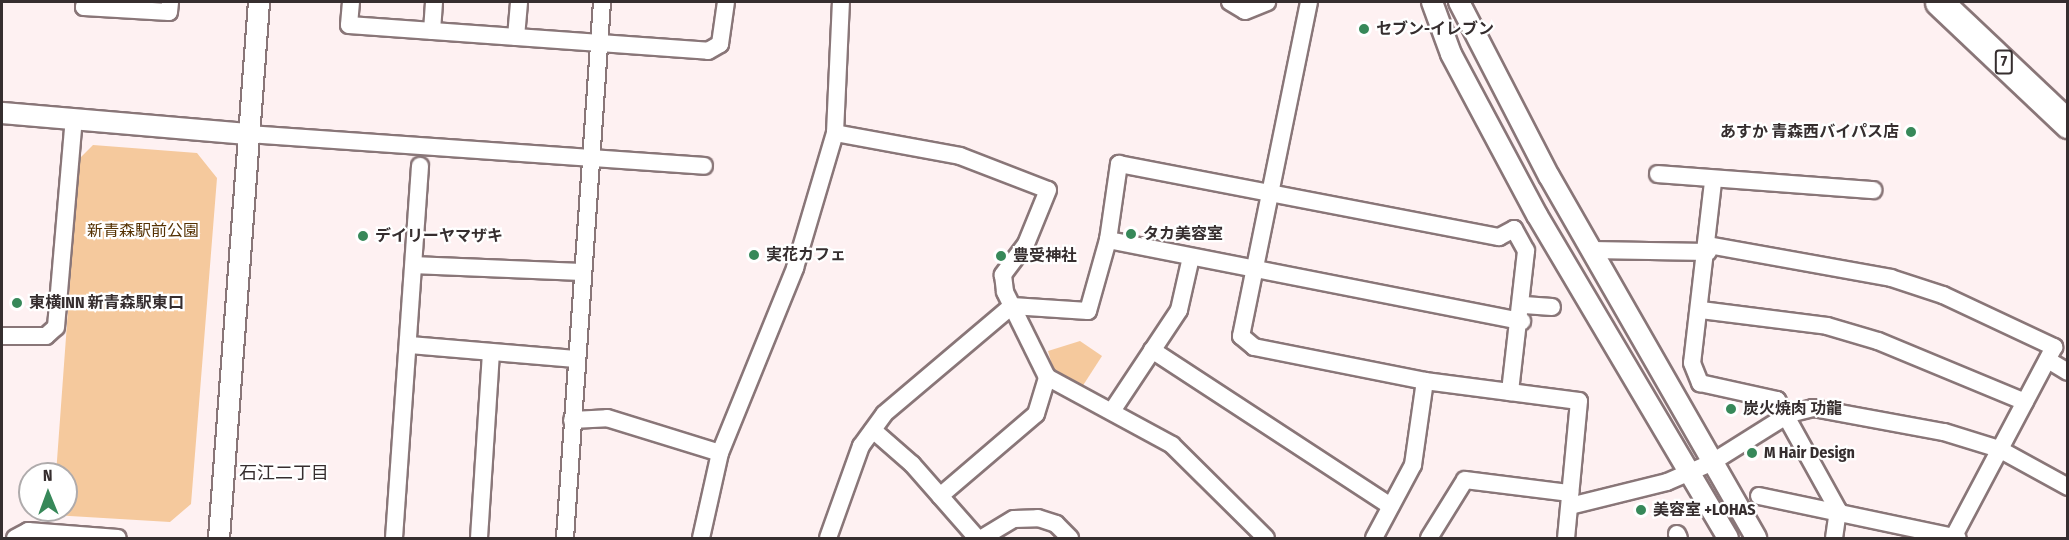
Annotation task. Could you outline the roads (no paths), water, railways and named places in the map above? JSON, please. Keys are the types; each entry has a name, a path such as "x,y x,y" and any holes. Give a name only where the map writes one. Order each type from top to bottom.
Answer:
{"highway":[{"name":"7","path":"1939,2 2067,124"}],"street":[{"path":"85,2 84,7 169,12 170,2"},
{"path":"219,538 259,2"},
{"path":"351,2 349,25 599,45 708,51 720,44 726,2"},
{"path":"432,31 434,2"},
{"path":"516,37 519,2"},
{"path":"565,538 580,272 602,2"},
{"path":"701,538 720,453 795,268 835,133 841,2"},
{"path":"1230,2 1245,11 1267,2"},
{"path":"1309,2 1240,336 1254,347 1425,381 1579,401 1566,538"},
{"path":"1432,2 1451,54 1537,215 1728,538"},
{"path":"1459,2 1591,250 1756,538"},
{"path":"2,113 249,134 704,166"},
{"path":"2,336 46,336 56,327 74,119"},
{"path":"835,133 960,156 1048,190 1026,244 1003,275 1012,306 1047,377 1172,445 1266,538"},
{"path":"828,538 861,446 884,414 1012,306 1088,311 1107,240 1119,164 1498,237 1537,215"},
{"path":"394,538 420,166"},
{"path":"1658,174 1713,182 1873,190"},
{"path":"1713,182 1701,310 1692,363 1700,383 1777,400 1789,414 1838,510 1834,538"},
{"path":"1510,392 1523,313 1526,251 1514,229"},
{"path":"1107,240 1255,270 1523,313 1552,307"},
{"path":"1591,250 1708,248 1850,267 1943,296 2054,347 1999,449 1956,537 1838,510 1759,496"},
{"path":"1112,411 1179,310 1191,257"},
{"path":"414,265 580,272"},
{"path":"1701,310 1827,326 1878,341 2025,402"},
{"path":"409,345 576,359"},
{"path":"1152,351 1390,506"},
{"path":"479,538 491,353"},
{"path":"2048,360 2067,372"},
{"path":"940,496 1036,414 1047,377"},
{"path":"1374,538 1413,465 1425,381"},
{"path":"1429,538 1465,480 1570,499 1639,493 1711,463 1789,414 1830,408 1999,449 2067,487"},
{"path":"572,420 607,418 720,453"},
{"path":"873,430 940,496 977,538"},
{"path":"982,538 1014,519 1038,518 1056,524 1070,538"},
{"path":"15,538 28,531 118,538"}],"place":[{"name":"セブン-イレブン","path":"1364,29"},
{"name":"あすか 青森西バイパス店","path":"1911,132"},
{"name":"タカ美容室","path":"1131,234"},
{"name":"デイリーヤマザキ","path":"363,236"},
{"name":"実花カフェ","path":"754,255"},
{"name":"豊受神社","path":"1001,256"},
{"name":"東横INN 新青森駅東口","path":"17,303"},
{"name":"炭火焼肉 功龍","path":"1731,409"},
{"name":"M Hair Design","path":"1752,453"},
{"name":"美容室 +LOHAS","path":"1641,510"}],"district":[{"name":"石江二丁目","path":"284,473"}],"park label":[{"name":"新青森駅前公園","path":"143,231"}]}
